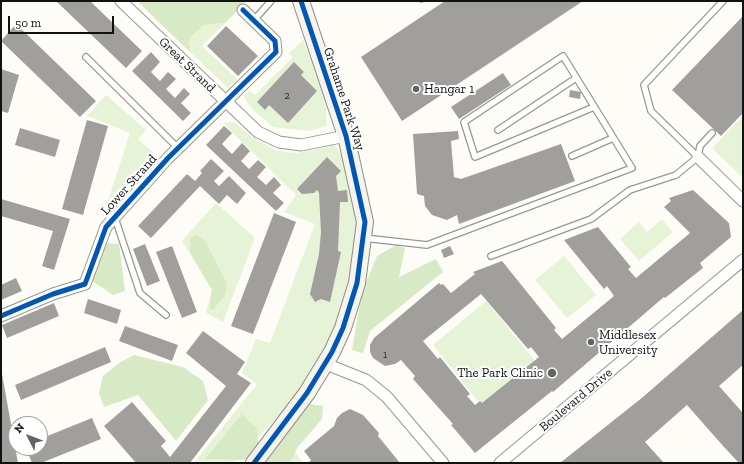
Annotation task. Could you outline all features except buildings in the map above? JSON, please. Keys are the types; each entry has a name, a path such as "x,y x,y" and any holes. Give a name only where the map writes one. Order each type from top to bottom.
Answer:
{"street":[{"name":"Great Strand","path":"121,1 258,132 279,142 301,145 346,136"},
{"name":"Grahame Park Way","path":"254,463 303,400 326,364 343,328 357,283 366,222 354,164 346,136 301,1"},
{"path":"243,10 254,20"},
{"name":"Lower Strand","path":"1,316 53,294 85,284 106,227 178,148 276,52 275,41 254,20"},
{"path":"698,157 743,200"},
{"name":"Boulevard Drive","path":"500,463 743,260"},
{"path":"326,364 366,380 387,397 443,463"}],"lane":[{"path":"254,20 271,1"},
{"path":"698,157 651,111 644,85 723,1"},
{"path":"364,238 427,245 632,168 563,56 464,122 475,156 594,107"},
{"path":"86,57 178,148"},
{"path":"498,130 576,78"},
{"path":"491,256 591,219 630,190 676,175 698,157 700,146 712,133"},
{"path":"572,156 613,138"},
{"path":"115,218 140,293 166,315"}],"green space":[{"path":"137,1 247,1 225,23 203,25 189,39 191,53"},
{"path":"225,23 202,46 237,79 228,88 191,53 189,39 203,24"},
{"path":"303,40 325,93 327,126 308,131 273,127 250,107 244,96 249,90 255,95 292,58 289,53"},
{"path":"106,95 146,130 138,139 153,152 108,201 130,133 87,116"},
{"path":"743,116 743,178 712,148"},
{"path":"234,122 252,137 277,151 297,153 335,145 348,167 358,226 351,281 332,336 318,364 286,408 234,463 194,463 257,384 242,373 256,339 270,343 315,224 284,212 296,195 223,123"},
{"path":"216,203 255,238 223,322 206,313 212,290 182,241"},
{"path":"662,219 673,232 639,261 620,239 639,222 647,232"},
{"path":"197,235 205,241 227,284 225,295 213,310 209,308 212,290 190,252 190,238"},
{"path":"105,243 119,244 125,291 113,295 92,281"},
{"path":"396,245 405,248 399,277 436,259 443,272 370,331 363,353 352,350 362,292 377,256"},
{"path":"564,256 596,295 567,318 535,280"},
{"path":"486,301 535,361 481,405 433,345"},
{"path":"134,355 183,367 203,381 208,400 176,441 138,395 104,407 99,393 103,376 119,363"},
{"path":"309,404 323,406 322,419 297,448 290,463 264,463"},
{"path":"242,414 257,429 258,443 245,460 205,459"},
{"path":"295,452 303,463 290,463"}],"cycle path":[{"path":"254,463 307,393 332,352 343,328 357,283 365,222 346,136 301,1"},
{"path":"1,316 53,294 85,284 106,227 168,158 276,52 275,41 243,10"}],"place":[{"name":"Hangar 1","path":"416,89"},
{"name":"Middlesex University","path":"591,342"},
{"name":"The Park Clinic","path":"552,373"}]}
